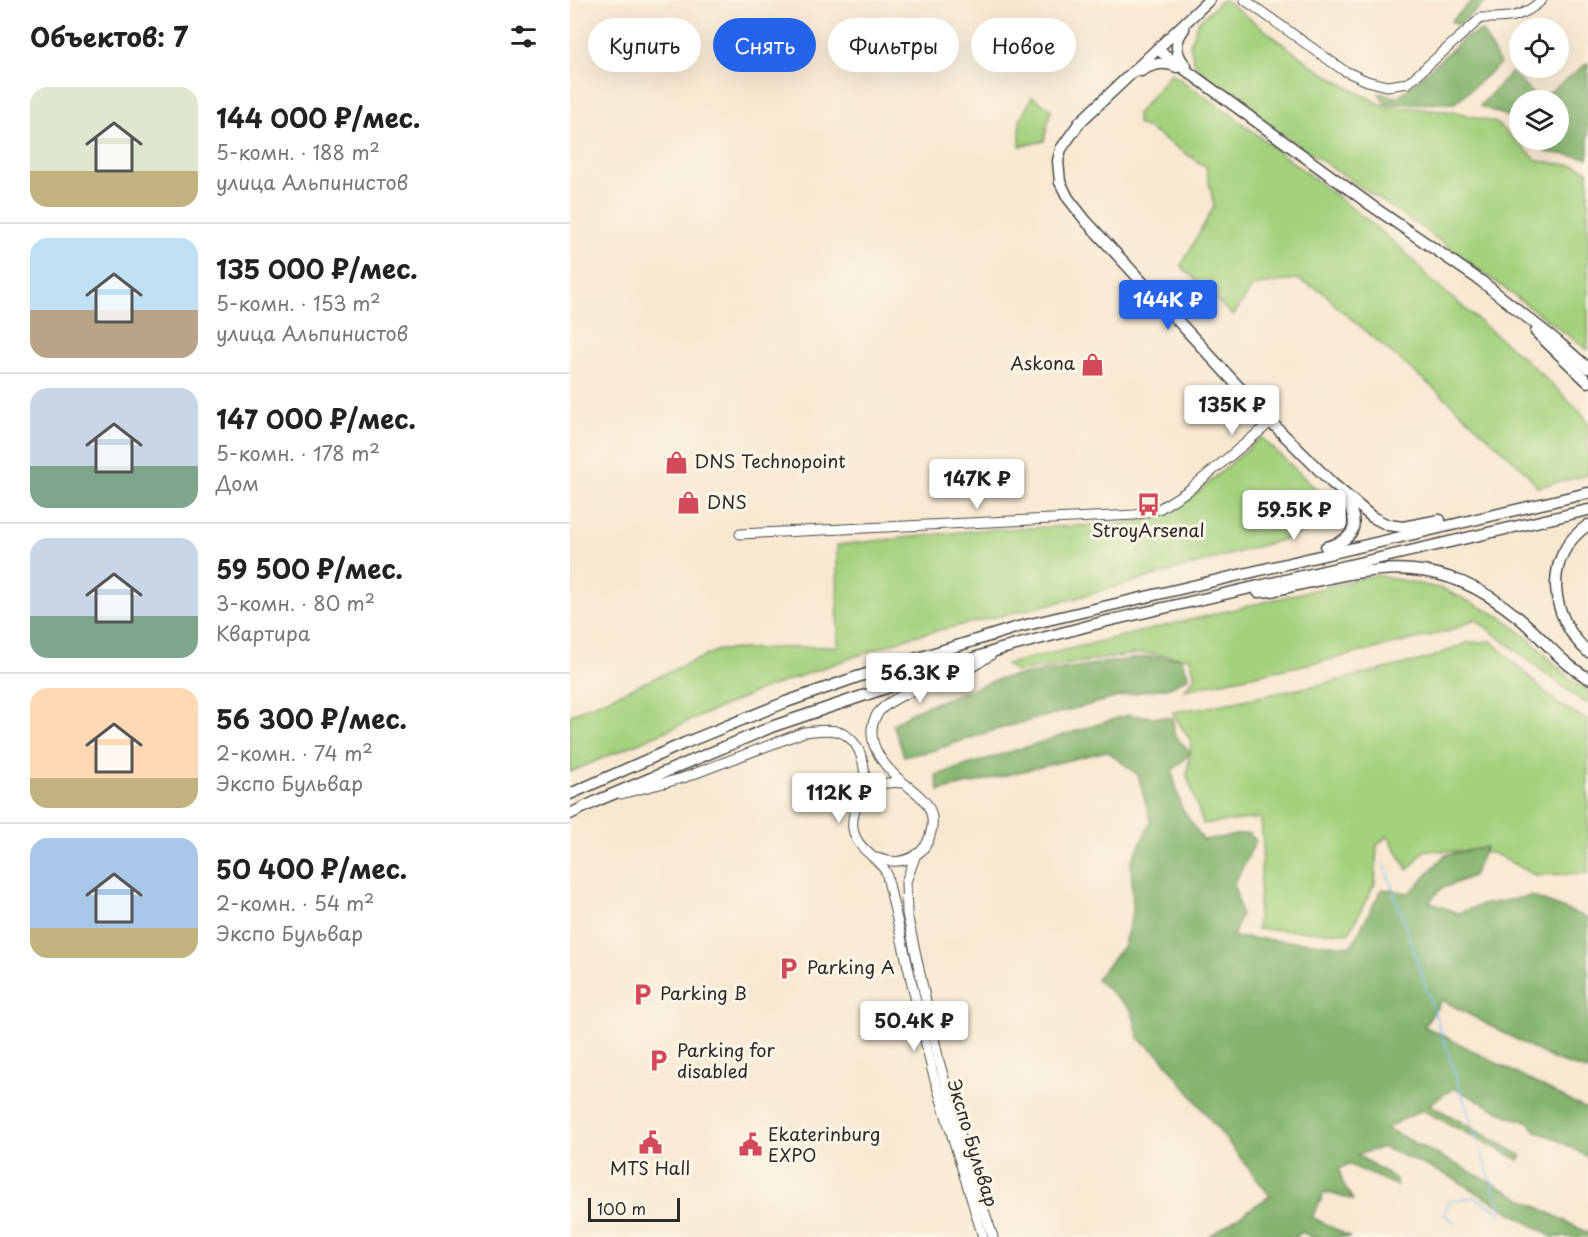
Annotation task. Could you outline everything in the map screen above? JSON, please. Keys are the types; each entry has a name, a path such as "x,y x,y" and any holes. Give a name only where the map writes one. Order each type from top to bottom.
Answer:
{"main road":[{"path":"1205,4 1080,122 1061,149 1058,161 1060,182 1068,198 1086,221 1271,422 1332,483 1371,517 1395,527 1409,526 1512,505 1538,505"},
{"path":"1205,4 1181,33 1177,48 1180,59 1211,88"},
{"path":"1158,50 1372,206 1481,281 1588,368"},
{"path":"1119,87 1151,65 1173,65 1192,75"},
{"path":"1440,253 1522,321 1588,382"},
{"path":"1216,579 1244,568 1336,545 1349,537 1354,528 1353,517 1346,501 1332,483"},
{"path":"570,794 685,743 786,702 857,677 1018,627 1588,493"},
{"path":"570,814 774,726 1001,649 1103,622 1588,510"},
{"path":"1588,525 1567,548 1561,561 1556,588 1560,612 1565,624 1588,652"},
{"path":"1227,594 1271,591 1377,569 1405,568 1435,573 1470,586 1502,605 1533,630 1565,662 1588,678"}],"street":[{"path":"1245,0 1344,69 1367,81 1387,86 1408,83 1481,18 1515,18 1535,7 1542,0"},
{"path":"740,534 1135,515 1159,509 1189,490 1271,422"},
{"name":"Экспо Бульвар","path":"993,1237 971,1172 939,1061 907,914 906,882 916,854 922,850 928,840 932,819 921,796 903,783 887,766 874,745 872,729 878,713 898,698 967,671 1001,649"},
{"name":"Экспо Бульвар","path":"606,798 683,778 795,735 822,730 839,732 847,736 859,750 864,769 864,786 855,809 853,826 857,841 883,867 888,878 932,1070 983,1237"},
{"path":"860,798 877,785 903,783"},
{"path":"869,855 886,862 893,862 906,860 916,854"}],"green space":[{"path":"1222,0 1225,0 1314,67 1384,106 1456,112 1496,123 1509,135 1509,150 1526,150 1538,161 1578,166 1588,171 1588,350 1428,232 1291,140 1208,78 1194,62 1190,44 1198,22"},
{"path":"1473,0 1488,0 1459,25 1451,21"},
{"path":"1482,31 1500,64 1455,103 1385,104 1379,93 1398,97 1466,37"},
{"path":"1588,63 1588,158 1544,150 1569,150 1569,90 1552,90"},
{"path":"1171,73 1229,113 1401,248 1431,280 1529,363 1579,410 1588,422 1588,475 1537,487 1527,473 1450,402 1336,306 1325,293 1297,279 1253,286 1233,316 1181,266 1214,206 1206,167 1149,129 1137,124 1137,114"},
{"path":"1509,74 1509,78 1517,78 1529,90 1509,90 1509,117 1480,106"},
{"path":"1032,97 1051,109 1044,141 1020,146 1020,120"},
{"path":"1261,437 1330,502 1336,522 1281,540 1072,599 910,637 761,690 570,772 570,715 719,650 838,646 837,545 979,530 1121,524 1151,518 1197,493"},
{"path":"1376,575 1443,589 1503,618 1530,640 1574,683 1588,687 1588,703 1583,702 1475,619 1449,631 1332,659 1184,690 1195,677 1190,658 1142,653 1016,672 1006,664"},
{"path":"1491,641 1559,705 1588,720 1588,873 1535,875 1493,853 1425,850 1408,870 1388,836 1377,845 1375,883 1349,933 1257,929 1263,845 1261,818 1203,824 1187,776 1191,741 1172,712 1209,707 1323,684 1430,658 1467,643"},
{"path":"1145,657 1181,658 1189,677 1170,687 1130,694 998,729 928,752 904,756 893,724 916,710 1001,678"},
{"path":"1127,715 1173,718 1174,734 1190,753 1172,771 1181,807 1203,840 1249,833 1256,841 1234,884 1241,914 1233,937 1351,946 1382,889 1410,893 1445,855 1486,847 1473,876 1441,889 1429,902 1458,913 1482,905 1531,896 1588,918 1588,1071 1555,1060 1442,1000 1424,1026 1588,1110 1588,1157 1552,1137 1537,1132 1528,1122 1508,1116 1454,1088 1429,1104 1522,1156 1519,1160 1422,1110 1386,1128 1588,1233 1588,1237 1552,1237 1451,1177 1383,1147 1357,1155 1396,1179 1397,1186 1348,1164 1339,1169 1343,1184 1353,1200 1325,1192 1312,1217 1350,1237 1312,1237 1301,1232 1297,1237 1208,1237 1270,1196 1161,1056 1139,1039 1132,1011 1096,979 1123,947 1133,912 1131,862 1151,822 1138,775 1107,751 939,791 936,775"}],"waterway":[{"path":"1384,863 1502,1213 1474,1197 1449,1201 1444,1214 1456,1224"}],"place":[{"name":"Askona","path":"1093,364"},
{"name":"DNS Technopoint","path":"676,462"},
{"name":"DNS","path":"689,503"},
{"name":"StroyArsenal","path":"1148,505"},
{"name":"Parking A","path":"789,968"},
{"name":"Parking B","path":"642,994"},
{"name":"Parking for disabled","path":"659,1061"},
{"name":"MTS Hall","path":"650,1143"},
{"name":"Ekaterinburg EXPO","path":"750,1145"}]}
